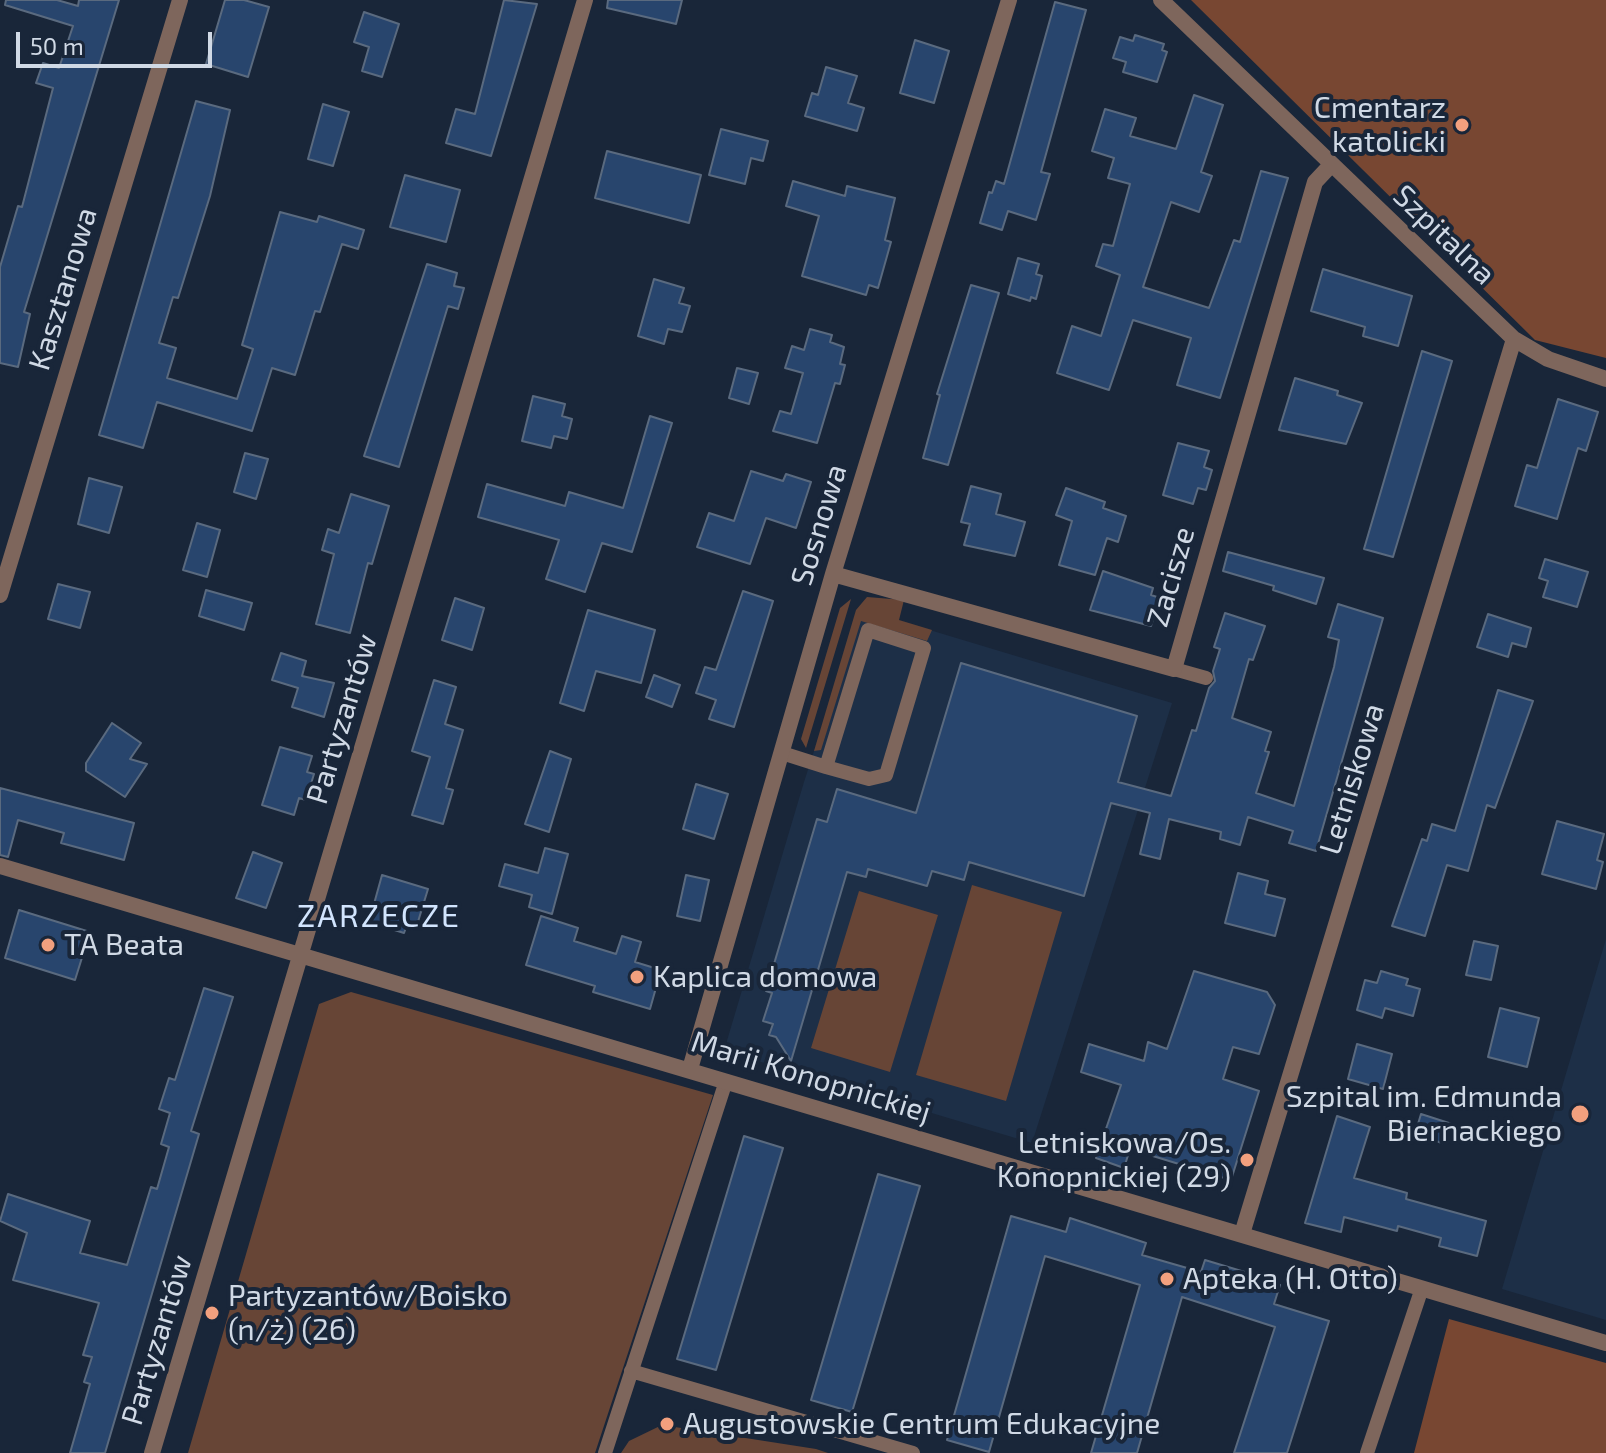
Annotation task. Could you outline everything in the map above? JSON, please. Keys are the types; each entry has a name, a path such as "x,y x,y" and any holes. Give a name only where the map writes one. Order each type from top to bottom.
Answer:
{"street":[{"name":"Kasztanowa","path":"0,595 180,0"},
{"name":"Partyzantów","path":"152,1453 585,0"},
{"name":"Sosnowa","path":"690,1069 833,574 1009,0"},
{"name":"Szpitalna","path":"1161,0 1330,166 1514,339 1548,359 1606,379"},
{"name":"Zacisze","path":"833,574 1174,669 1315,182 1330,166"},
{"name":"Letniskowa","path":"1242,1234 1514,339"},
{"name":"Marii Konopnickiej","path":"0,866 1606,1343"}],"lane":[{"path":"782,753 826,767 869,779 886,775 924,648 868,630 826,767"},
{"path":"1174,669 1206,678"},
{"path":"605,1453 726,1081"},
{"path":"1367,1453 1422,1288"},
{"path":"631,1371 913,1453"}],"shaded area":[{"name":"Cmentarz katolicki","path":"1191,0 1606,0 1606,358 1535,340"},
{"path":"867,597 904,600 899,620 932,630 927,641 861,621 821,750 814,751 856,610"},
{"path":"851,599 806,748 801,739 840,608"},
{"path":"860,609 1172,703 1032,1143 731,1053 726,1044 804,782"},
{"path":"972,885 1062,912 1006,1101 916,1075"},
{"path":"859,891 938,915 890,1072 811,1048"},
{"name":"Szpital im. Edmunda Biernackiego","path":"1606,939 1606,1320 1502,1289"},
{"path":"351,992 713,1095 595,1453 188,1453 319,1004"},
{"path":"1449,1319 1606,1363 1606,1453 1414,1453"},
{"path":"662,1425 828,1453 621,1453 629,1441"}],"building":[{"path":"6,0 57,0 78,6 79,0 119,0 24,312 30,314 18,367 0,363 0,267 18,206 22,207 53,88 36,83 43,63 59,68 73,26 5,5"},
{"path":"225,0 244,0 269,7 248,77 206,64"},
{"path":"504,0 537,4 491,156 446,143 456,109 475,114"},
{"path":"608,0 682,0 676,24 607,8"},
{"path":"1055,2 1086,10 1041,172 1050,174 1036,220 1008,211 1002,230 980,223 989,192 992,193 996,181 1004,184"},
{"path":"364,12 399,24 382,77 362,71 369,47 354,42"},
{"path":"1135,35 1164,44 1162,50 1167,52 1157,82 1123,72 1126,62 1113,58 1120,37 1133,41"},
{"path":"915,40 949,51 934,103 900,93"},
{"path":"826,67 857,76 848,103 864,108 857,131 805,116 812,93 818,95"},
{"path":"1194,95 1223,105 1201,172 1212,176 1199,212 1171,202 1143,287 1209,308 1234,240 1240,242 1261,171 1288,178 1220,398 1177,385 1191,338 1133,320 1109,390 1057,373 1072,326 1101,336 1120,275 1096,266 1103,244 1113,246 1130,184 1108,178 1114,158 1092,151 1105,109 1136,118 1130,136 1176,149"},
{"path":"196,101 230,110 210,196 178,298 173,297 159,343 176,348 167,378 237,399 253,349 242,345 280,212 317,222 319,216 364,230 358,249 342,244 320,312 315,311 295,375 272,368 252,431 157,402 143,448 99,435"},
{"path":"323,104 349,112 333,166 308,159"},
{"path":"721,129 768,141 763,161 751,158 745,184 709,175"},
{"path":"607,151 701,175 689,223 595,198"},
{"path":"405,175 460,190 446,242 390,227"},
{"path":"793,181 845,196 847,186 895,198 885,240 891,242 878,288 869,285 866,295 802,276 819,216 786,206"},
{"path":"1018,258 1039,264 1036,274 1042,276 1036,299 1031,297 1030,301 1008,294"},
{"path":"427,264 457,273 454,286 464,288 458,309 448,306 399,467 364,456"},
{"path":"1323,269 1412,296 1398,346 1363,336 1365,327 1311,311"},
{"path":"654,279 684,288 679,303 690,306 682,332 668,329 664,344 638,336"},
{"path":"971,285 999,293 948,465 923,458 940,395 937,394"},
{"path":"810,329 832,335 830,342 844,347 840,364 845,365 840,384 835,383 817,443 773,431 780,411 791,414 803,373 785,368 792,346 804,350"},
{"path":"1422,351 1452,361 1393,557 1364,549"},
{"path":"737,368 758,373 749,404 729,398"},
{"path":"1295,378 1338,391 1337,395 1362,403 1346,444 1279,430"},
{"path":"533,396 565,404 562,416 572,419 567,439 554,436 551,448 522,441"},
{"path":"1558,399 1598,412 1586,451 1578,448 1557,519 1515,506 1527,465 1537,468"},
{"path":"650,416 672,423 632,552 602,543 585,592 546,579 559,540 478,517 487,484 565,506 569,492 623,508"},
{"path":"1178,443 1209,451 1204,467 1212,470 1206,490 1198,488 1193,504 1163,495"},
{"path":"245,453 268,459 256,499 234,492"},
{"path":"751,471 783,481 786,474 811,482 796,528 766,518 750,564 697,547 709,513 734,521"},
{"path":"89,478 122,487 109,533 78,524"},
{"path":"971,486 1001,494 996,514 1025,522 1015,556 964,545 970,524 961,522"},
{"path":"1066,488 1105,502 1103,508 1126,516 1118,542 1107,538 1095,575 1059,565 1072,521 1056,515"},
{"path":"351,494 389,506 372,564 368,563 350,633 316,624 334,554 322,550 328,529 339,533"},
{"path":"197,523 220,530 207,577 183,570"},
{"path":"1228,552 1324,578 1316,604 1273,590 1274,586 1223,571"},
{"path":"1545,559 1588,572 1577,607 1543,597 1548,581 1539,578"},
{"path":"1103,571 1153,588 1151,595 1160,598 1151,626 1090,610"},
{"path":"58,584 90,592 80,628 48,619"},
{"path":"206,590 252,603 244,630 199,616"},
{"path":"743,591 773,601 734,727 709,719 716,700 696,693 705,667 716,670"},
{"path":"455,598 484,608 472,650 442,640"},
{"path":"1338,604 1383,618 1316,851 1289,843 1293,831 1248,817 1240,845 1220,839 1221,832 1169,819 1160,859 1140,854 1150,813 1111,803 1084,896 969,862 964,880 932,871 927,886 868,869 866,877 847,872 791,1061 776,1037 769,1035 773,1024 763,1021 772,993 766,991 817,819 827,822 837,789 916,813 961,663 1137,716 1118,782 1171,796 1192,730 1196,731 1209,688 1215,681 1213,671 1220,649 1214,647 1225,613 1265,626 1253,660 1249,659 1232,718 1271,732 1265,751 1269,752 1256,793 1294,806 1334,667 1339,640 1328,637"},
{"path":"588,610 655,630 641,683 596,671 584,711 560,703"},
{"path":"1488,614 1531,628 1526,647 1512,643 1508,657 1477,647"},
{"path":"281,653 306,661 302,676 334,683 324,717 292,707 298,688 272,680"},
{"path":"654,675 680,685 672,707 646,697"},
{"path":"434,680 456,687 445,724 463,730 446,788 453,790 443,824 412,815 430,757 412,751"},
{"path":"1498,690 1533,701 1495,808 1487,805 1468,871 1447,865 1425,936 1392,926 1422,839 1427,841 1432,824 1455,831"},
{"path":"112,723 141,743 130,759 147,764 125,797 86,771 86,763"},
{"path":"280,747 312,756 307,772 314,774 306,800 299,798 294,815 262,805"},
{"path":"550,751 571,759 549,832 525,824"},
{"path":"696,784 728,794 714,839 683,829"},
{"path":"0,788 134,823 124,860 61,843 64,833 18,820 8,857 0,855"},
{"path":"1557,821 1604,834 1597,860 1603,862 1596,889 1542,874"},
{"path":"545,848 568,854 552,914 529,907 532,895 499,886 505,864 538,873"},
{"path":"253,852 282,863 266,908 236,898"},
{"path":"1238,873 1268,881 1265,894 1285,899 1275,936 1225,923"},
{"path":"382,875 428,889 417,925 408,922 404,933 369,922"},
{"path":"686,875 709,880 700,921 677,916"},
{"path":"19,910 90,932 75,980 5,958"},
{"path":"541,916 578,928 574,941 616,954 622,936 641,942 635,962 661,970 650,1009 593,992 595,986 526,965"},
{"path":"1474,941 1498,946 1491,980 1466,975"},
{"path":"1194,971 1267,992 1275,1005 1259,1054 1233,1047 1223,1079 1259,1091 1231,1180 1130,1149 1124,1168 1096,1158 1121,1085 1081,1072 1089,1044 1144,1061 1148,1042 1167,1049"},
{"path":"1381,971 1408,979 1406,985 1420,989 1413,1016 1385,1008 1382,1018 1357,1010 1365,980 1377,983"},
{"path":"204,988 233,997 191,1131 199,1134 105,1453 70,1453 90,1384 84,1382 92,1357 83,1355 99,1303 13,1280 27,1233 0,1221 8,1194 90,1221 80,1253 127,1265 151,1187 157,1189 169,1147 161,1144 170,1113 159,1109 169,1078 175,1080"},
{"path":"1500,1008 1539,1018 1527,1067 1488,1057"},
{"path":"1357,1044 1392,1054 1383,1089 1348,1079"},
{"path":"1421,1114 1452,1124 1445,1144 1415,1134"},
{"path":"1337,1116 1370,1127 1354,1178 1407,1193 1406,1199 1486,1221 1477,1256 1439,1246 1441,1238 1398,1226 1397,1231 1344,1217 1341,1232 1305,1223"},
{"path":"744,1136 783,1148 716,1370 677,1359"},
{"path":"878,1174 920,1186 852,1412 811,1400"},
{"path":"1011,1216 1066,1232 1070,1218 1146,1243 1142,1255 1201,1272 1205,1260 1268,1279 1280,1285 1274,1304 1329,1321 1287,1453 1234,1453 1275,1327 1182,1297 1137,1453 1091,1453 1140,1285 1045,1256 989,1452 947,1440"}],"place":[{"name":"Cmentarz katolicki","path":"1462,125"},
{"name":"TA Beata","path":"48,945"},
{"name":"Kaplica domowa","path":"637,977"},
{"name":"Szpital im. Edmunda Biernackiego","path":"1580,1114"},
{"name":"Letniskowa/Os. Konopnickiej (29)","path":"1247,1160"},
{"name":"Apteka (H. Otto)","path":"1167,1279"},
{"name":"Partyzantów/Boisko (n/ż) (26)","path":"212,1313"},
{"name":"Augustowskie Centrum Edukacyjne","path":"667,1424"}],"district":[{"name":"ZARZECZE","path":"379,916"}]}
